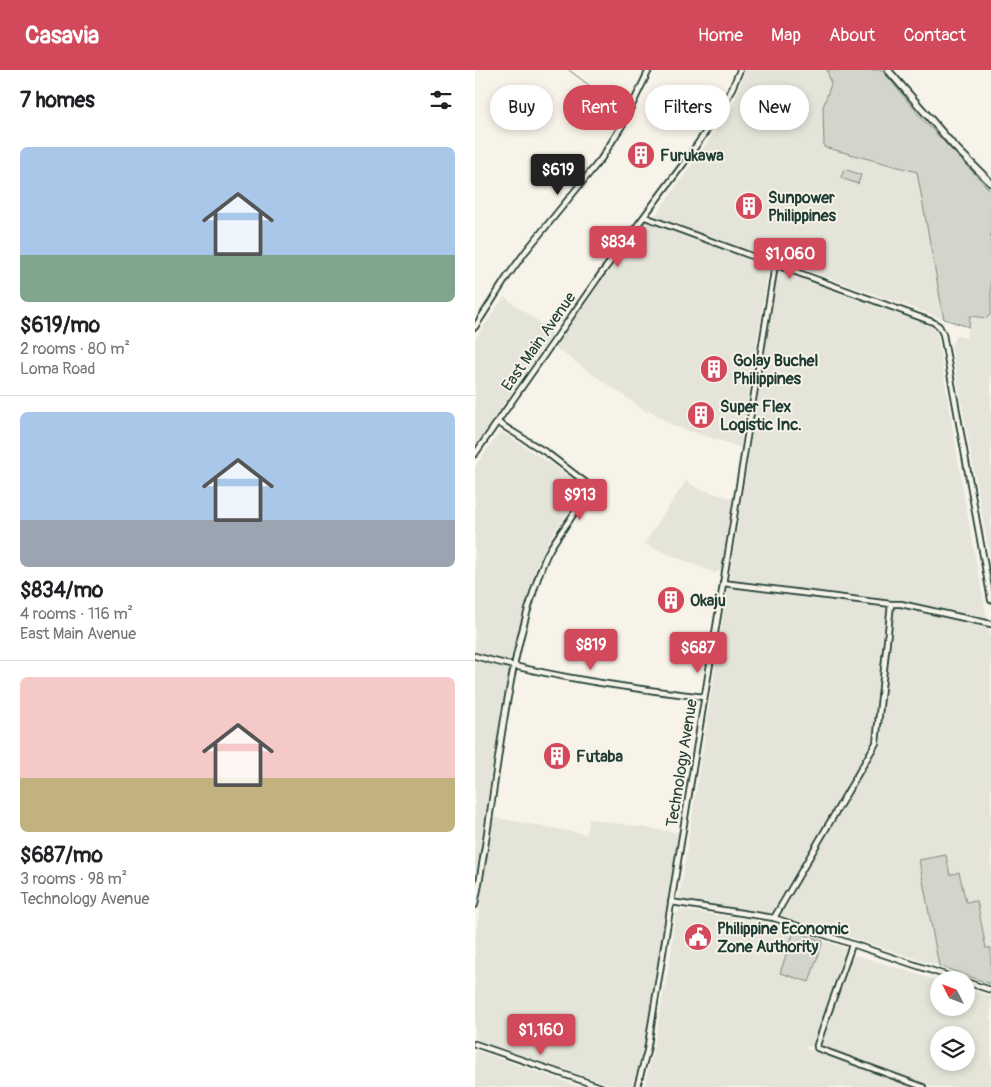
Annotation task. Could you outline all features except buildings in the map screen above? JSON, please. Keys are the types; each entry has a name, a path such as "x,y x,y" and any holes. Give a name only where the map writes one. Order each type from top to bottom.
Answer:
{"main road":[{"path":"888,70 953,145 991,183"}],"street":[{"path":"475,327 507,277 601,159 623,124 649,70"},
{"name":"East Main Avenue","path":"475,454 576,308 645,217 721,110 740,70"},
{"path":"645,217 933,322 939,326 943,334 991,600"},
{"name":"Technology Avenue","path":"637,1087 647,1051 775,265"},
{"path":"475,905 514,667 540,571 549,550 582,501 587,487 585,482 547,453 497,422"},
{"path":"723,583 901,604 991,624"},
{"path":"774,918 876,742 891,604"},
{"path":"475,656 514,667 563,677 704,697"},
{"path":"671,902 774,918 932,971"},
{"path":"852,944 817,1048 923,1087"},
{"path":"975,985 991,990"},
{"path":"475,1044 601,1087"}],"shaded area":[{"name":"Sunpower Philippines","path":"745,70 827,70 831,84 823,107 824,147 917,172 944,319 655,216 716,130 730,130 730,111"},
{"path":"827,70 882,70 924,121 991,191 991,314 987,318 970,316 969,327 944,319 917,172 824,147 823,107 831,84"},
{"path":"844,169 861,175 858,184 841,178"},
{"path":"646,220 769,266 740,447 673,426 649,410 647,412 554,347"},
{"path":"783,270 849,297 936,328 966,507 991,639 991,948 986,948 977,901 966,902 960,873 950,875 947,855 919,860 939,966 777,914 683,903 679,900 777,274"},
{"path":"504,297 553,332 475,446 475,339"},
{"path":"991,314 991,563 951,345 956,336 966,338 970,316 987,318"},
{"path":"502,432 577,481 583,487 583,491 550,538 536,566 512,657 485,816 586,834 589,819 680,833 644,1051 631,1087 618,1087 475,1040 475,940 482,894 475,892 475,467 498,434"},
{"path":"686,481 697,488 733,499 723,570 715,573 644,544"},
{"path":"946,855 950,875 959,872 966,902 977,901 986,948 991,948 991,984 975,978 975,971 953,971 939,966 919,860"},
{"path":"680,910 763,922 794,931 780,973 809,982 823,941 845,948 848,954 816,1045 812,1047 806,1046 805,1048 913,1087 644,1087 653,1050 671,953 675,914"},
{"path":"794,931 823,941 809,982 780,973"},
{"path":"856,955 930,978 930,1016 975,1016 975,992 991,996 991,1087 930,1087 820,1046 850,960"},
{"path":"475,1050 552,1077 581,1087 475,1087"}],"waterway":[{"path":"569,70 589,85"}],"place":[{"name":"Furukawa","path":"641,155"},
{"name":"Sunpower Philippines","path":"749,206"},
{"name":"Golay Buchel Philippines","path":"714,369"},
{"name":"Super Flex Logistic Inc.","path":"701,415"},
{"name":"Okaju","path":"671,600"},
{"name":"Futaba","path":"557,756"},
{"name":"Philippine Economic Zone Authority","path":"698,937"}]}
